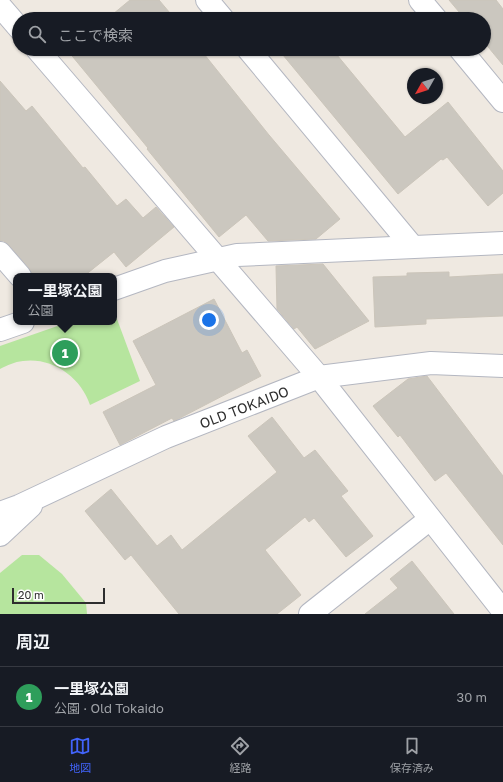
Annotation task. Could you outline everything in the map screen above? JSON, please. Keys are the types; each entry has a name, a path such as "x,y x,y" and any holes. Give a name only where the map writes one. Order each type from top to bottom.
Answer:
{"street":[{"path":"207,0 217,12"},
{"path":"420,0 430,12"},
{"path":"0,6 12,20"},
{"path":"43,56 319,377 503,611"},
{"path":"254,56 412,246"},
{"path":"466,56 503,101"},
{"path":"117,288 165,271 237,255 503,243"},
{"path":"0,252 18,273"},
{"path":"0,330 14,325"},
{"name":"OLD TOKAIDO","path":"0,513 19,506 166,437 319,377 431,363 503,366"},
{"path":"0,535 23,515 41,495"},
{"path":"310,614 430,519"}],"green space":[{"path":"117,319 140,381 90,405 80,386 64,371 55,366 44,362 23,361 0,369 0,346 60,325 117,325"},
{"path":"22,555 39,555 62,574 86,603 87,614 0,614 0,573"}],"building":[{"path":"130,0 159,0 169,12 115,12"},
{"path":"449,0 496,0 503,9 503,65 491,50 491,12 459,12"},
{"path":"72,56 206,56 269,135 340,219 316,239 268,241 246,215 219,237 147,149 148,148"},
{"path":"284,56 338,56 405,137 448,102 503,171 503,193 488,206 447,157 443,160 441,159 398,194"},
{"path":"0,81 26,111 32,106 83,168 85,167 117,206 126,199 143,218 156,207 174,227 126,267 114,252 88,273 31,273 29,268 9,245 4,241 0,241"},
{"path":"323,264 369,321 315,349 297,327 294,329 277,309 276,266"},
{"path":"449,272 449,277 503,274 503,316 426,319 426,324 375,327 373,277 407,276 407,273"},
{"path":"214,299 242,353 247,350 261,376 174,421 172,418 120,445 103,412 156,385 133,341"},
{"path":"427,376 503,476 503,545 446,473 435,481 400,435 398,437 373,406 408,379"},
{"path":"272,417 304,458 315,450 348,491 341,496 373,536 346,557 314,518 309,522 305,517 265,550 301,595 277,614 179,614 131,555 125,560 85,511 111,489 157,546 171,535 182,550 277,472 248,436"},
{"path":"412,561 454,614 365,614 398,588 390,579"}],"place":[{"name":"一里塚公園","path":"65,353"}]}
